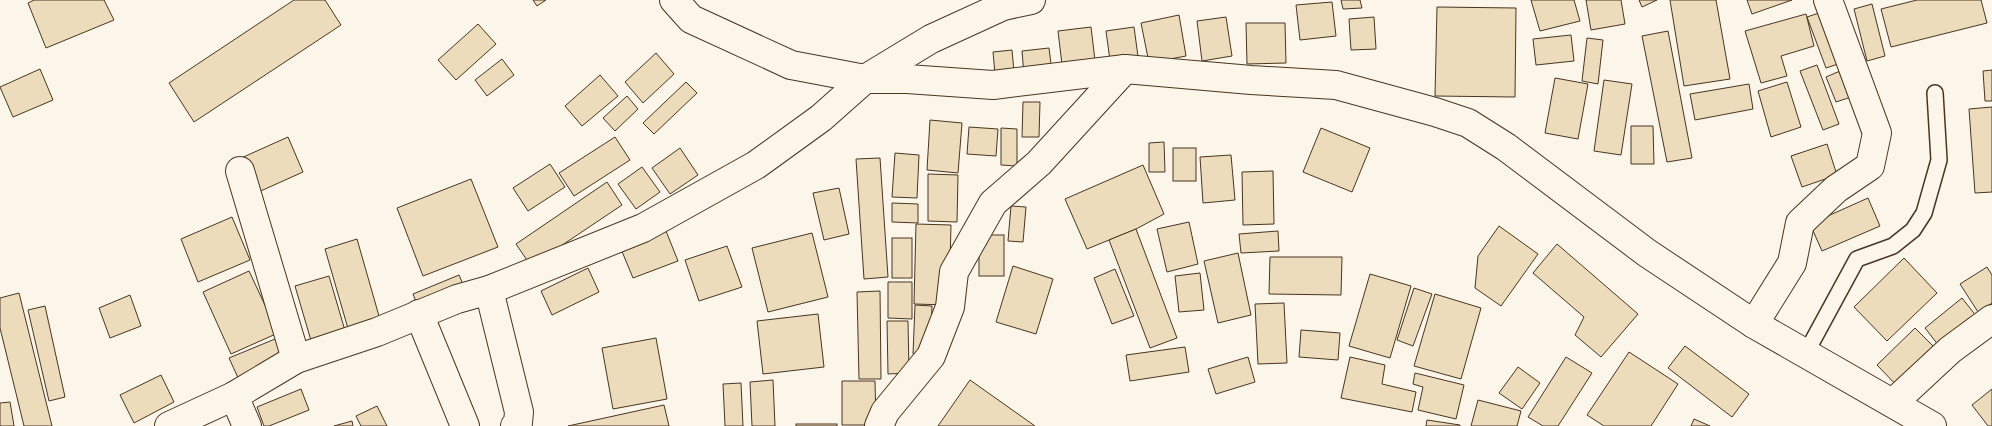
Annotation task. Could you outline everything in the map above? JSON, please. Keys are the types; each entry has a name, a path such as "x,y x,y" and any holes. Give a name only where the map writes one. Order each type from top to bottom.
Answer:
{"main road":[{"path":"674,0 691,19 791,65 865,80 907,80 992,85 1125,69 1336,85 1468,123 1506,147 1647,252 1754,324 1932,426"},
{"path":"170,426 234,396 296,359 377,332 457,299 489,290 643,228 756,165 821,118 865,80 931,39 1003,6 1031,0"},
{"path":"1754,324 1792,263 1800,223 1836,189 1870,166 1877,133 1828,0"},
{"path":"879,426 885,412 931,356 950,307 954,272 993,203 1039,163 1125,69"},
{"path":"240,171 296,359"},
{"path":"489,290 519,412 518,423 515,426"},
{"path":"419,314 465,426"},
{"path":"1893,403 1950,350 1992,319"},
{"path":"234,396 247,426"}],"lane":[{"path":"1806,353 1857,259 1893,246 1913,230 1924,213 1939,160 1935,93"}],"building":[{"path":"34,0 104,0 114,20 46,48 28,3"},
{"path":"294,0 325,0 341,25 194,122 169,83"},
{"path":"533,0 546,0 537,6"},
{"path":"1341,0 1360,0 1362,8 1343,9"},
{"path":"1531,0 1574,0 1580,21 1540,31"},
{"path":"1586,0 1621,0 1625,24 1591,30"},
{"path":"1639,0 1657,0 1642,7"},
{"path":"1670,0 1716,0 1730,79 1684,86"},
{"path":"1747,0 1792,0 1752,14"},
{"path":"1917,0 1981,0 1987,23 1891,47 1881,9"},
{"path":"1332,2 1336,36 1300,40 1296,5"},
{"path":"1872,4 1885,56 1867,61 1854,9"},
{"path":"1437,7 1516,8 1515,97 1435,96"},
{"path":"1825,11 1844,62 1826,68 1807,17"},
{"path":"1806,14 1814,46 1781,56 1787,76 1761,83 1745,31"},
{"path":"1179,15 1186,56 1149,63 1141,23"},
{"path":"1226,17 1232,56 1202,61 1197,21"},
{"path":"1374,17 1376,49 1351,50 1349,19"},
{"path":"1246,23 1285,23 1286,63 1247,64"},
{"path":"478,24 496,44 456,80 438,60"},
{"path":"1091,27 1096,69 1063,73 1058,31"},
{"path":"1134,27 1139,64 1111,68 1106,31"},
{"path":"1668,31 1692,158 1667,162 1642,36"},
{"path":"1571,35 1574,61 1536,65 1533,39"},
{"path":"1587,38 1603,40 1598,84 1582,81"},
{"path":"1049,48 1052,72 1024,75 1022,51"},
{"path":"1012,50 1014,72 995,74 993,52"},
{"path":"656,53 674,74 643,103 625,82"},
{"path":"502,59 514,75 487,96 475,80"},
{"path":"1817,65 1839,124 1823,130 1800,71"},
{"path":"1847,68 1857,95 1836,102 1826,77"},
{"path":"40,69 53,100 13,117 0,87"},
{"path":"1992,70 1992,101 1985,101 1983,71"},
{"path":"600,75 618,96 582,126 565,106"},
{"path":"1555,78 1588,84 1578,139 1545,133"},
{"path":"1604,80 1632,84 1621,155 1594,151"},
{"path":"686,82 697,93 654,134 643,123"},
{"path":"1787,82 1801,127 1771,137 1758,91"},
{"path":"1749,84 1753,109 1695,120 1690,94"},
{"path":"627,96 638,109 615,131 603,118"},
{"path":"1023,102 1040,102 1039,137 1022,137"},
{"path":"1992,107 1992,192 1975,193 1969,109"},
{"path":"930,120 962,123 958,173 927,170"},
{"path":"1631,126 1653,126 1654,164 1631,164"},
{"path":"969,127 998,129 996,156 967,154"},
{"path":"1001,128 1017,129 1017,166 1001,165"},
{"path":"1321,128 1370,148 1352,192 1303,172"},
{"path":"288,137 303,172 254,194 239,159"},
{"path":"615,137 630,160 574,196 559,173"},
{"path":"1164,142 1165,172 1149,172 1149,143"},
{"path":"1827,144 1837,175 1802,187 1791,156"},
{"path":"680,148 698,175 670,194 652,168"},
{"path":"1173,148 1196,148 1196,181 1173,181"},
{"path":"895,153 919,155 917,198 892,197"},
{"path":"1231,155 1235,200 1203,203 1200,157"},
{"path":"880,158 888,277 864,279 856,159"},
{"path":"550,164 565,187 528,211 513,188"},
{"path":"1143,165 1164,214 1136,229 1087,249 1065,199"},
{"path":"642,167 660,192 636,209 618,184"},
{"path":"1273,171 1274,224 1243,225 1242,172"},
{"path":"928,174 958,175 957,222 928,221"},
{"path":"471,179 498,247 423,276 397,208"},
{"path":"607,182 622,205 531,266 516,244"},
{"path":"839,188 849,234 824,240 813,193"},
{"path":"1868,198 1880,226 1822,251 1810,224"},
{"path":"892,203 918,204 918,223 892,222"},
{"path":"1011,206 1026,207 1023,242 1008,241"},
{"path":"232,217 250,260 198,282 181,239"},
{"path":"1189,222 1198,264 1167,272 1157,229"},
{"path":"916,224 951,225 949,305 914,304"},
{"path":"1499,226 1538,254 1501,306 1475,288 1478,256"},
{"path":"1136,229 1177,338 1150,348 1109,240"},
{"path":"666,231 678,261 633,278 621,249"},
{"path":"1278,231 1279,251 1241,253 1239,234"},
{"path":"812,233 828,297 768,312 752,248"},
{"path":"979,235 1004,235 1004,276 979,276"},
{"path":"892,238 912,238 912,278 892,278"},
{"path":"357,239 381,323 349,332 325,249"},
{"path":"1557,244 1638,314 1601,357 1575,335 1584,317 1533,273"},
{"path":"727,246 742,287 699,301 685,260"},
{"path":"1238,253 1251,315 1218,323 1204,261"},
{"path":"1270,257 1342,257 1341,295 1269,294"},
{"path":"1904,258 1937,293 1887,341 1854,307"},
{"path":"1013,266 1053,279 1036,334 996,322"},
{"path":"1987,267 1992,275 1992,303 1978,312 1960,284"},
{"path":"588,268 599,292 552,315 541,291"},
{"path":"1115,269 1134,316 1112,324 1094,278"},
{"path":"249,271 278,333 231,354 203,292"},
{"path":"1200,273 1204,310 1179,312 1175,276"},
{"path":"1370,274 1411,286 1390,358 1349,346"},
{"path":"459,275 465,289 419,309 413,294"},
{"path":"329,276 346,334 312,344 295,286"},
{"path":"888,282 912,282 912,319 888,318"},
{"path":"1414,288 1432,294 1413,346 1397,340"},
{"path":"880,291 881,379 859,379 857,292"},
{"path":"19,293 52,426 24,426 0,328 0,298"},
{"path":"1435,294 1481,308 1461,379 1414,366"},
{"path":"130,295 141,326 110,338 99,308"},
{"path":"1962,298 1977,317 1939,346 1925,328"},
{"path":"1284,303 1287,363 1258,364 1255,304"},
{"path":"915,305 932,306 930,354 913,354"},
{"path":"45,306 65,397 49,401 28,310"},
{"path":"818,314 824,367 763,374 757,321"},
{"path":"887,321 908,321 909,373 888,374"},
{"path":"1915,328 1938,351 1900,389 1877,365"},
{"path":"1301,330 1340,333 1338,360 1299,357"},
{"path":"656,338 667,399 613,409 602,348"},
{"path":"275,339 285,363 240,382 229,358"},
{"path":"1685,346 1749,394 1732,417 1668,368"},
{"path":"1185,347 1189,372 1130,381 1126,355"},
{"path":"1629,352 1678,384 1651,426 1604,426 1587,415"},
{"path":"1248,357 1255,382 1216,394 1208,369"},
{"path":"1350,357 1385,365 1382,384 1416,392 1412,412 1341,398"},
{"path":"1566,357 1592,373 1558,426 1543,426 1528,417"},
{"path":"1518,367 1540,383 1522,409 1499,393"},
{"path":"1415,373 1464,385 1456,419 1418,410 1423,387 1413,384"},
{"path":"161,375 174,402 134,423 120,395"},
{"path":"773,380 775,426 752,426 750,382"},
{"path":"970,380 1035,426 938,426"},
{"path":"842,381 875,381 876,425 842,425"},
{"path":"741,383 743,426 725,426 723,384"},
{"path":"301,389 309,410 269,426 264,426 257,407"},
{"path":"1992,389 1992,426 1988,426 1972,405"},
{"path":"1478,400 1521,411 1517,426 1471,426"},
{"path":"10,402 14,426 0,426 0,403"},
{"path":"664,405 669,426 568,426"},
{"path":"377,406 387,426 361,426 356,416"},
{"path":"1694,419 1710,426 1691,426"},
{"path":"1427,420 1460,425 1460,426 1426,426"},
{"path":"352,421 353,426 334,426"},
{"path":"796,424 837,424 837,426 796,426"}]}
